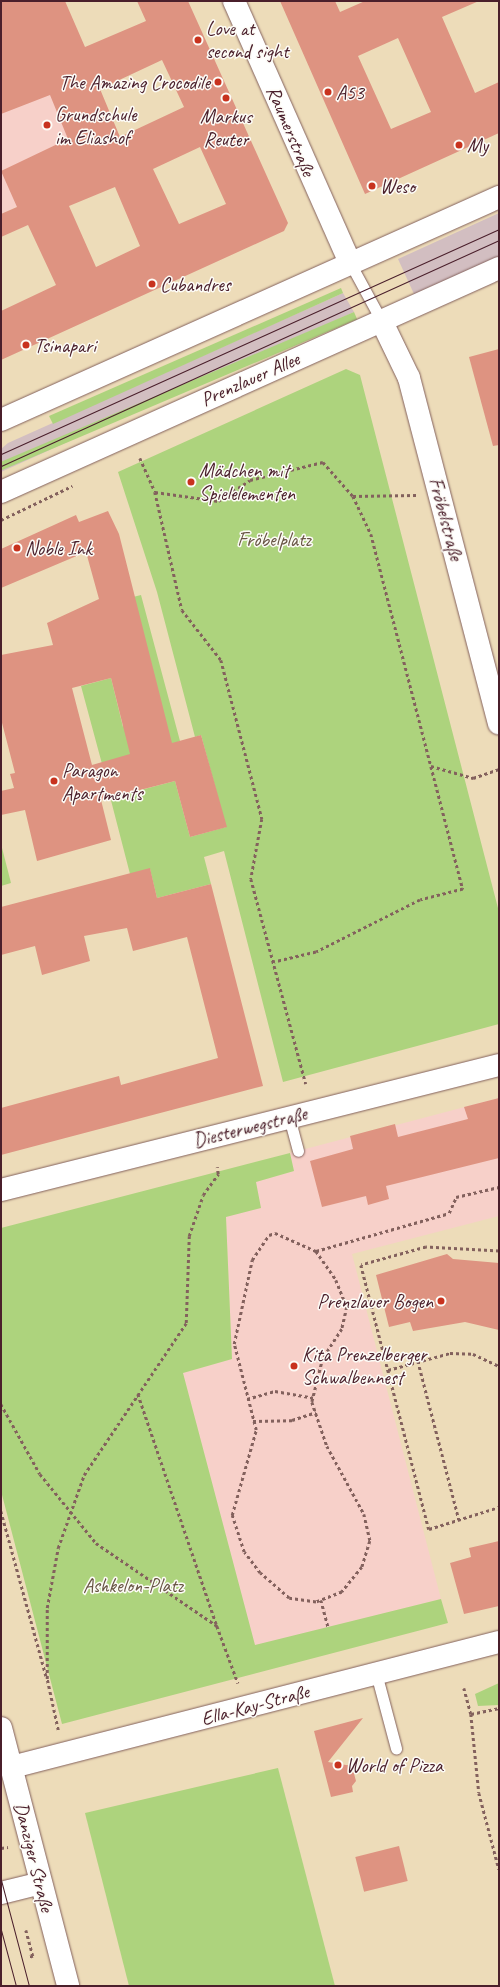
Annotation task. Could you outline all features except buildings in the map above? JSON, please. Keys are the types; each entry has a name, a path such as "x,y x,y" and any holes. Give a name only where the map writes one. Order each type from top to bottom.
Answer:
{"street":[{"name":"Raumerstraße","path":"234,1 349,261"},
{"path":"1,420 349,261 499,197"},
{"name":"Prenzlauer Allee","path":"1,492 499,268"},
{"name":"Fröbelstraße","path":"381,320 409,378 499,723"},
{"name":"Diesterwegstraße","path":"1,1190 499,1065"},
{"name":"Ella-Kay-Straße","path":"12,1767 499,1642"},
{"name":"Danziger Straße","path":"1,1728 68,1986"},
{"path":"1,1893 41,1883"}],"lane":[{"path":"349,261 381,320"},
{"path":"289,1117 298,1151"},
{"path":"376,1674 396,1748"}],"path":[{"path":"140,458 154,492 182,610 221,660 262,819 251,878 306,1084"},
{"path":"154,492 218,501 250,480 323,462 353,496 371,534 463,889 420,900 316,952 274,962"},
{"path":"353,496 403,498 438,491"},
{"path":"431,766 473,778 499,769"},
{"path":"47,1679 47,1608 69,1514 84,1475 186,1323 189,1236 203,1195 218,1174 217,1167"},
{"path":"316,1251 449,1213 456,1197 499,1187"},
{"path":"275,1233 316,1251 336,1280 347,1307 342,1329 323,1358 313,1398 327,1446 364,1514 370,1541 362,1567 342,1592 321,1600 289,1598 260,1573 244,1552 232,1516 256,1430 234,1344 252,1260 269,1235 275,1233"},
{"path":"499,1251 426,1248 361,1265 429,1529 499,1507"},
{"path":"388,1370 450,1353 473,1354 499,1366"},
{"path":"418,1361 459,1520"},
{"path":"247,1399 275,1392 313,1398"},
{"path":"138,1393 217,1626 238,1683"},
{"path":"1,1404 40,1474 69,1514 96,1543 217,1626"},
{"path":"253,1420 292,1420 316,1412"},
{"path":"1,1511 47,1679 59,1729"},
{"path":"321,1600 328,1627"},
{"path":"464,1688 471,1714 479,1793 499,1869"},
{"path":"471,1714 499,1708"},
{"path":"20,1931 31,1928"},
{"path":"26,1930 33,1956 28,1958"}],"shaded area":[{"name":"Grundschule im Eliashof","path":"1,1 109,165 1,214"},
{"path":"499,213 499,256 414,294 398,259"},
{"path":"343,293 354,312 1,472 1,449 8,443"},
{"name":"Kita Prenzelberger Schwalbennest","path":"499,1098 499,1216 352,1254 441,1599 255,1646 183,1373 232,1359 226,1217 256,1182 294,1171 290,1153"}],"green space":[{"path":"341,288 343,293 53,424 49,416"},
{"path":"354,312 357,319 1,471 1,462"},
{"name":"Fröbelplatz","path":"346,369 360,375 499,912 499,1024 283,1082 224,851 204,857 211,884 157,898 150,869 130,874 107,785 133,792 175,781 190,837 226,827 201,735 195,737 157,592 118,472"},
{"path":"141,595 180,741 105,775 81,686 111,678 123,727 133,597"},
{"path":"1,844 11,883 1,886"},
{"name":"Ashkelon-Platz","path":"290,1153 294,1171 256,1182 261,1208 226,1217 232,1359 183,1373 255,1645 441,1599 448,1623 62,1724 1,1491 1,1228"},
{"path":"499,1683 499,1705 478,1706 475,1694"},
{"path":"278,1768 335,1986 129,1986 85,1813"}],"tram line":[{"path":"1,454 499,229"},
{"path":"1,466 499,240"},
{"path":"1,1880 29,1986"},
{"path":"1,1930 16,1986"}],"place":[{"name":"Love at second sight","path":"198,40"},
{"name":"The Amazing Crocodile","path":"218,82"},
{"name":"A53","path":"328,92"},
{"name":"Markus Reuter","path":"226,98"},
{"name":"Grundschule im Eliashof","path":"47,125"},
{"name":"My","path":"459,145"},
{"name":"Weso","path":"372,186"},
{"name":"Cubandres","path":"152,284"},
{"name":"Tsinapari","path":"26,345"},
{"name":"Mädchen mit Spielelementen","path":"191,482"},
{"name":"Noble Ink","path":"17,548"},
{"name":"Paragon Apartments","path":"54,781"},
{"name":"Prenzlauer Bogen","path":"441,1301"},
{"name":"Kita Prenzelberger Schwalbennest","path":"294,1366"},
{"name":"World of Pizza","path":"338,1765"}]}
